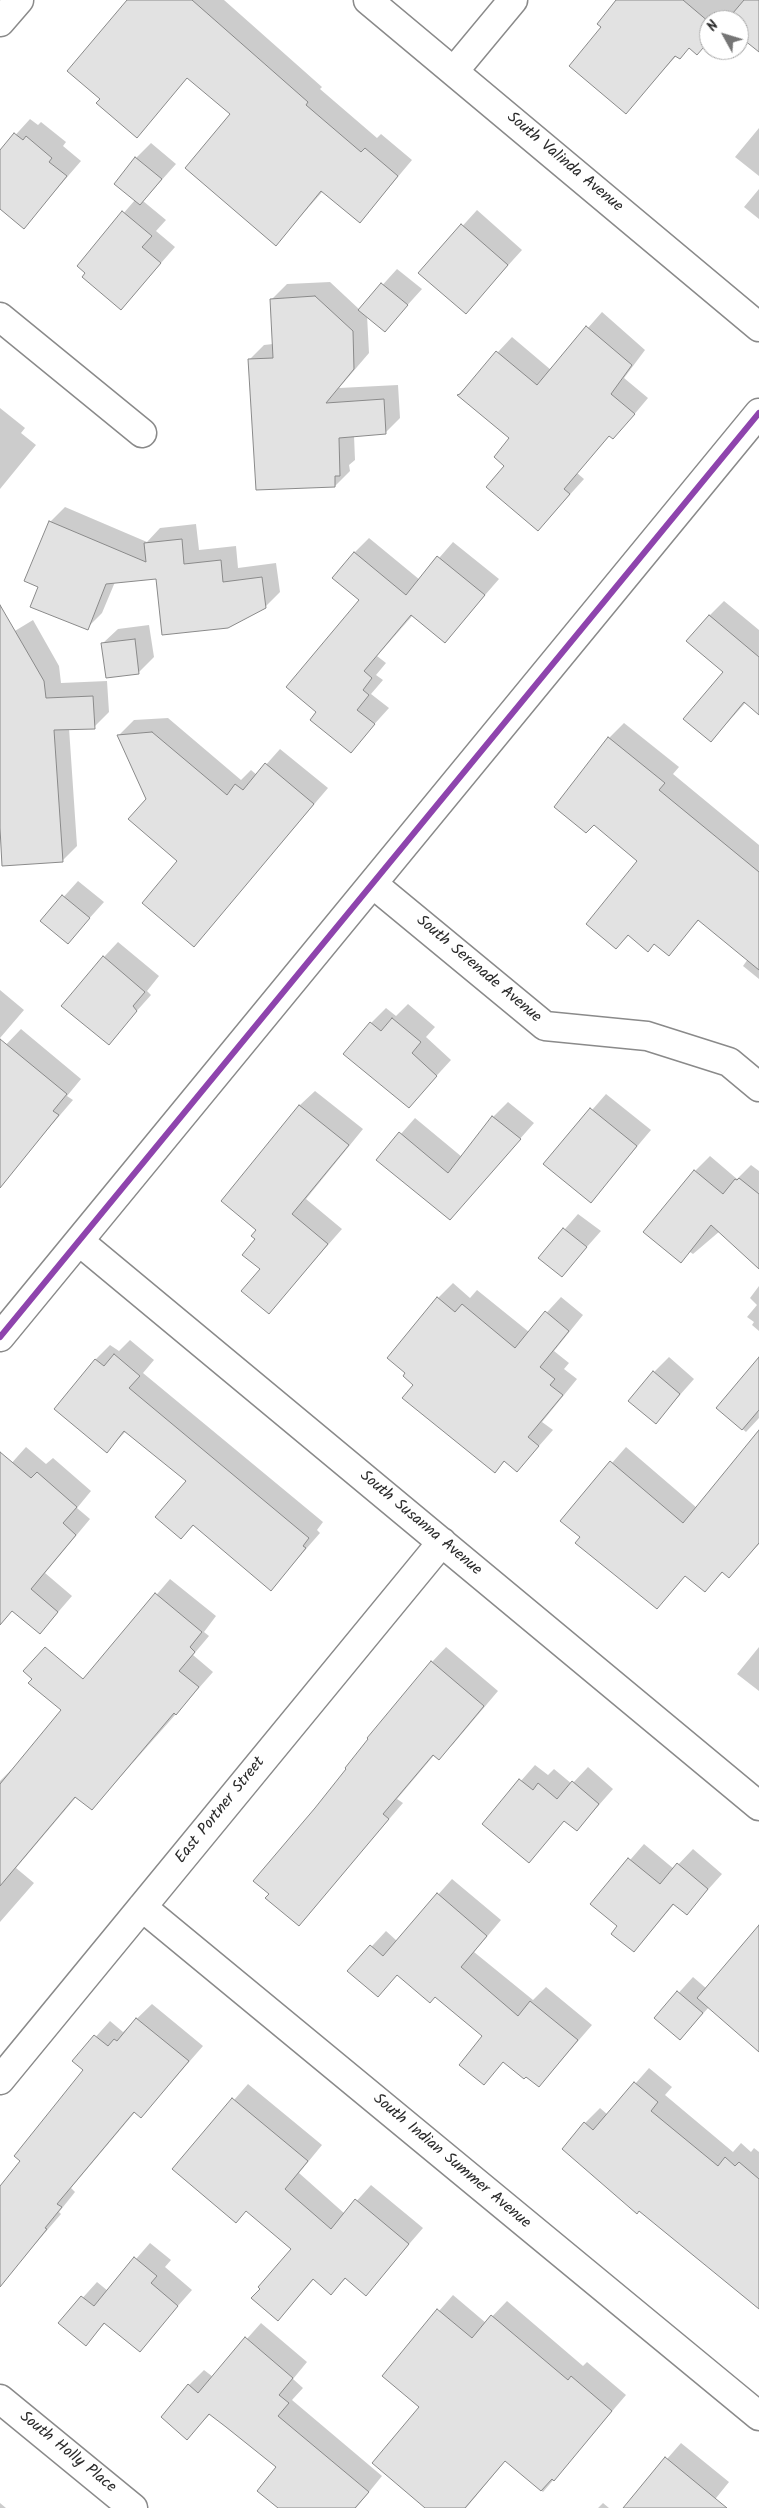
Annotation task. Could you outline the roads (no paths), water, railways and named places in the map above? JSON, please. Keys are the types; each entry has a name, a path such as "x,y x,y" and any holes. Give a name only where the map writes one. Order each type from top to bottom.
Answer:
{"street":[{"path":"0,22 19,0"},
{"name":"South Valinda Avenue","path":"368,0 759,326"},
{"path":"454,71 513,0"},
{"path":"0,317 142,433"},
{"path":"0,1337 80,1242 759,413"},
{"name":"South Serenade Avenue","path":"373,884 545,1026 647,1036 728,1062 759,1087"},
{"name":"South Susanna Avenue","path":"80,1242 759,1806"},
{"name":"East Portner Street","path":"0,2080 442,1542"},
{"name":"South Indian Summer Avenue","path":"142,1907 759,2416"},
{"name":"South Holly Place","path":"0,2399 133,2508"}]}
